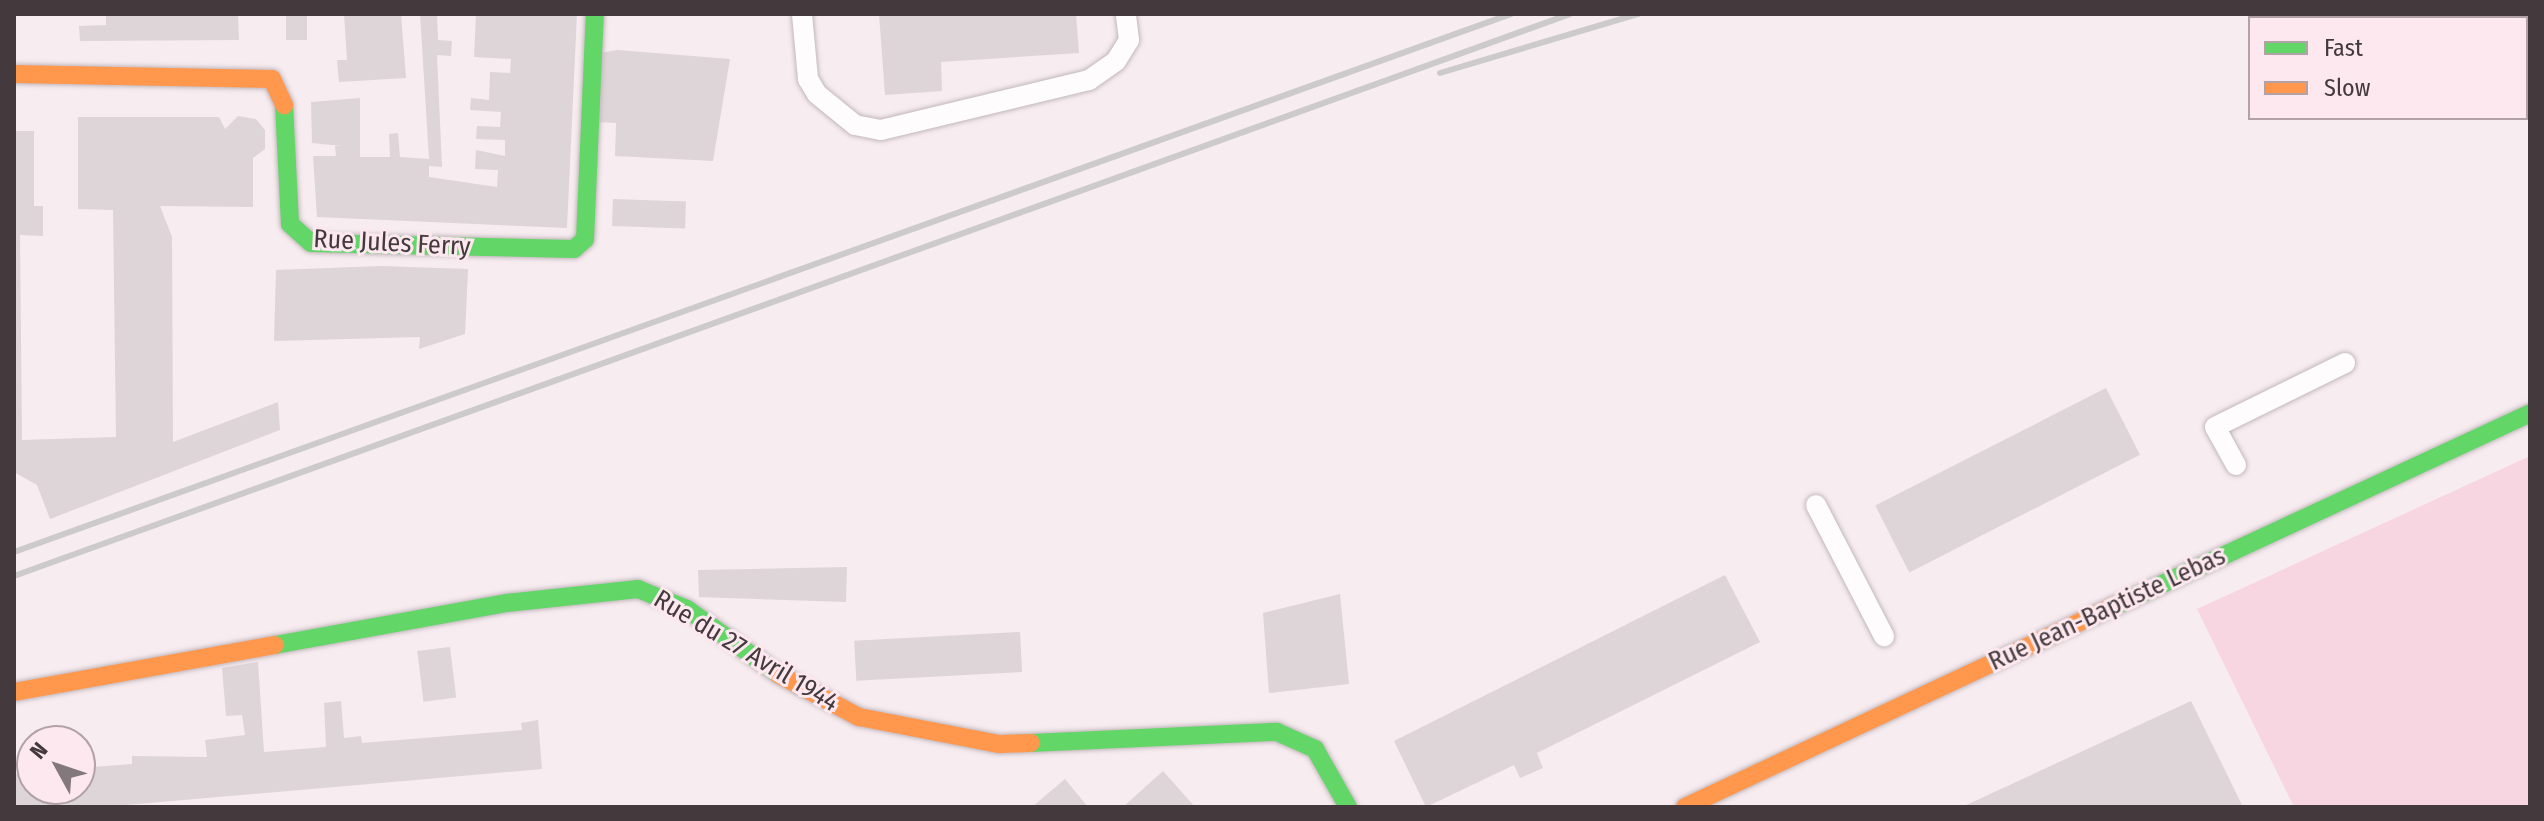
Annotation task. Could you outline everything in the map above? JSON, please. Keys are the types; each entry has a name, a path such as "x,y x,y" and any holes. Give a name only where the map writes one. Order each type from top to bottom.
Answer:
{"street":[{"name":"Rue Jules Ferry","path":"14,74 272,79 284,96 290,224 311,243 574,249 585,239 595,14"},
{"name":"Rue Jean-Baptiste Lebas","path":"1685,807 2530,413"},
{"name":"Rue du 27 Avril 1944","path":"14,692 507,603 638,589 662,595 859,717 999,744 1277,732 1315,749 1348,807"}],"lane":[{"path":"802,14 808,79 817,94 855,125 881,130 1089,80 1116,61 1129,40 1126,14"},
{"path":"2236,465 2215,427 2345,363"},
{"path":"1816,505 1884,636"}],"shaded area":[{"path":"2530,456 2530,807 2294,807 2197,609"}],"building":[{"path":"106,14 238,14 239,40 80,41 79,26 106,25"},
{"path":"286,14 307,14 307,40 286,40"},
{"path":"344,14 401,14 406,78 339,82 337,60 347,60"},
{"path":"420,14 437,14 438,40 452,41 451,56 437,55 442,167 429,166 429,177 497,187 498,170 475,169 476,150 505,156 505,140 476,139 477,126 500,127 501,112 470,110 471,98 489,100 490,72 510,73 511,59 474,57 476,14 577,14 567,228 317,217 313,156 336,156 335,146 342,146 312,143 311,102 360,98 360,157 390,157 389,134 398,133 400,157 429,159"},
{"path":"879,14 1076,14 1079,53 941,62 942,91 885,95"},
{"path":"617,50 730,59 713,161 615,156 616,123 597,122 600,53"},
{"path":"238,116 256,119 265,130 265,149 253,158 253,207 160,206 172,237 173,442 278,402 280,430 50,519 37,485 14,472 14,131 34,131 34,206 43,206 43,236 20,235 22,440 116,437 113,210 78,209 78,117 219,117 225,129"},
{"path":"613,199 686,202 685,229 612,226"},
{"path":"381,266 468,269 465,334 419,349 420,337 274,341 276,270"},
{"path":"2106,388 2140,455 1909,572 1875,506"},
{"path":"847,567 846,602 699,597 698,570"},
{"path":"1725,575 1760,642 1537,753 1543,768 1520,778 1514,765 1426,807 1394,741"},
{"path":"1340,594 1349,684 1269,693 1263,613"},
{"path":"1020,632 1022,672 856,681 854,641"},
{"path":"450,647 456,698 423,702 417,651"},
{"path":"258,662 264,752 326,747 324,703 341,701 344,738 361,736 362,743 522,730 521,723 538,720 542,769 103,807 14,807 14,774 16,805 96,805 96,767 132,764 132,756 207,757 205,740 245,735 242,715 226,716 222,668"},
{"path":"2191,701 2243,807 1962,807"},
{"path":"1163,771 1195,807 1123,807"},
{"path":"1065,779 1088,807 1032,807"}],"railway":[{"path":"14,552 1511,14"},
{"path":"14,576 1570,14"},
{"path":"1440,73 1638,14"}],"traffic: fast":[{"path":"284,105 290,224 311,243 574,249 585,239 595,14"},
{"path":"2115,606 2530,413"},
{"path":"275,645 507,603 638,589 687,609 778,674"},
{"path":"1031,743 1277,732 1315,749 1348,807"}],"traffic: slow":[{"path":"14,74 272,79 284,105"},
{"path":"1685,807 2115,606"},
{"path":"14,692 275,645"},
{"path":"778,674 859,717 999,744 1031,743"}]}
